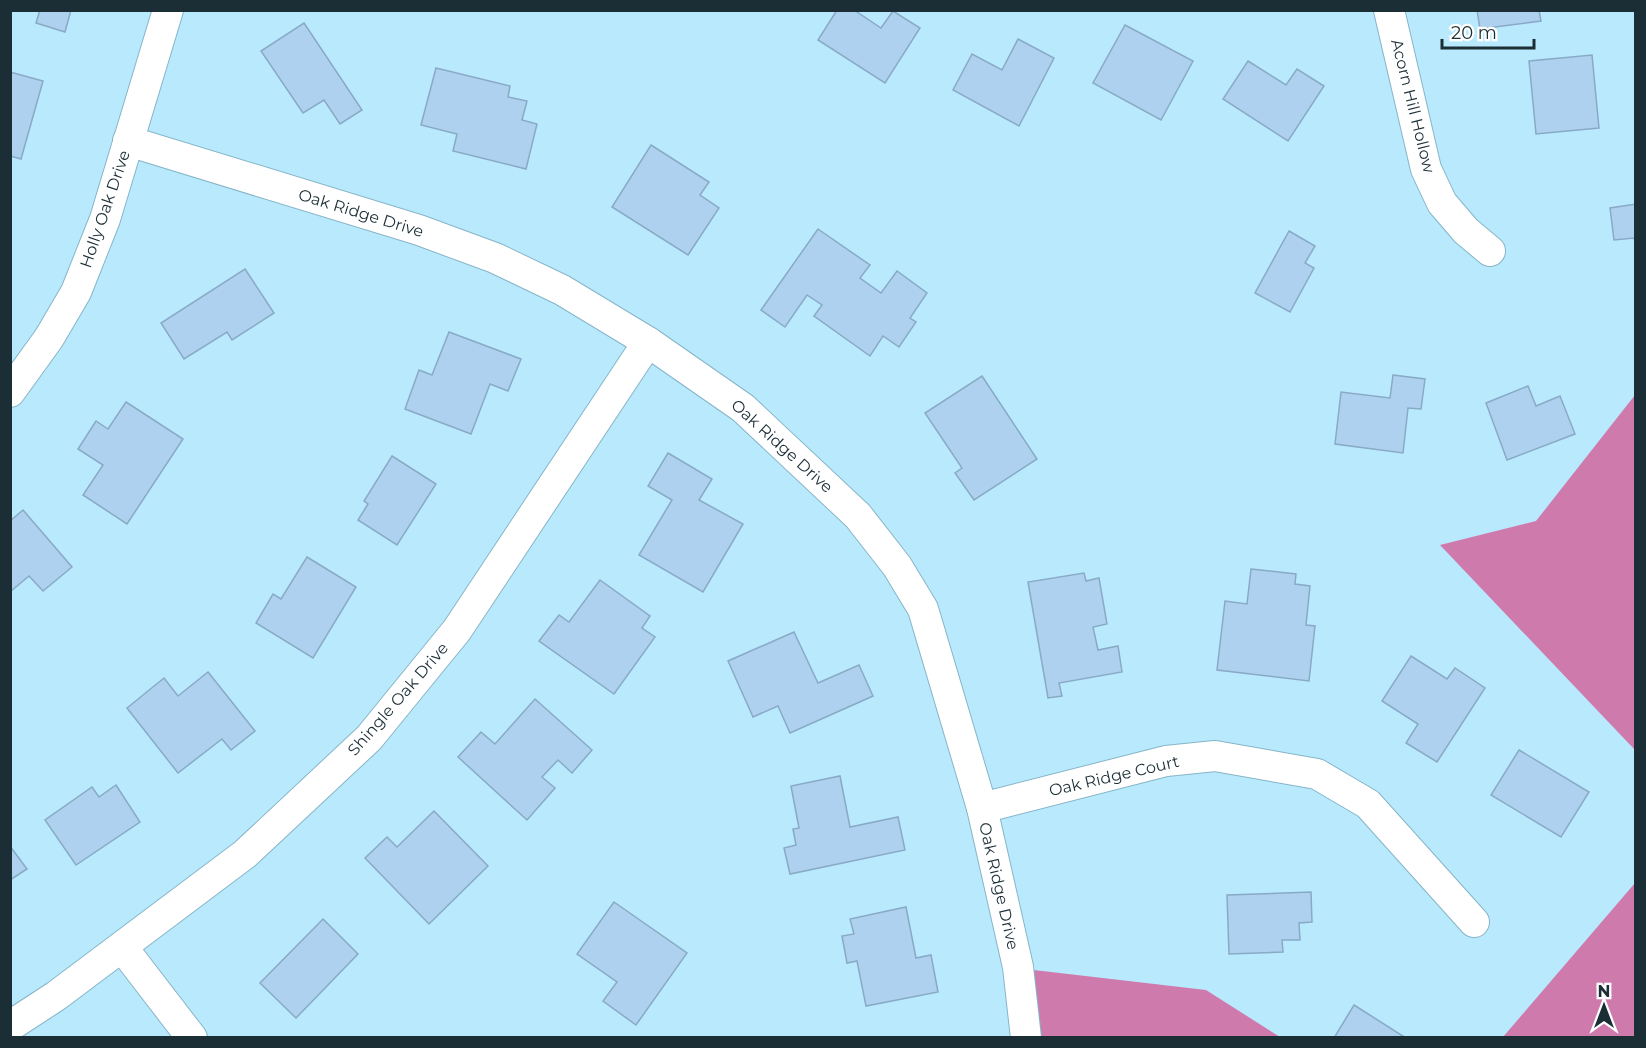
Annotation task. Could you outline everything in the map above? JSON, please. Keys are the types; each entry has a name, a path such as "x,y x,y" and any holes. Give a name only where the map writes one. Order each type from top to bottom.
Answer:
{"street":[{"name":"Holly Oak Drive","path":"10,392 49,338 76,292 105,219 168,10"},
{"name":"Acorn Hill Hollow","path":"1389,10 1426,169 1442,203 1466,231 1490,251"},
{"name":"Oak Ridge Drive","path":"128,141 418,230 495,258 562,290 648,342 743,408 858,516 897,567 923,609 982,808 1018,967 1026,1038"},
{"name":"Shingle Oak Drive","path":"10,1026 56,996 245,854 369,738 457,630 648,342"},
{"name":"Oak Ridge Court","path":"982,808 1166,761 1215,756 1317,774 1368,804 1474,922"},
{"path":"122,947 192,1038"}],"shaded area":[{"path":"1635,395 1635,750 1440,545 1536,521"},
{"path":"1635,883 1635,1037 1503,1037"},
{"path":"1025,969 1206,990 1280,1037 1031,1037"}],"building":[{"path":"40,10 71,10 65,32 36,23"},
{"path":"837,10 854,10 881,28 893,11 920,28 885,83 818,40"},
{"path":"1477,10 1539,10 1541,21 1480,29"},
{"path":"304,23 362,110 340,124 324,100 303,113 261,51"},
{"path":"1125,25 1193,61 1161,120 1093,83"},
{"path":"1018,39 1054,58 1019,126 953,90 972,54 1002,70"},
{"path":"1592,55 1599,128 1536,134 1529,61"},
{"path":"1248,61 1286,85 1297,69 1324,86 1288,141 1223,99"},
{"path":"436,68 510,86 508,97 527,101 522,120 537,124 526,169 453,151 457,134 421,125"},
{"path":"10,72 43,81 21,159 10,156"},
{"path":"651,145 709,182 700,195 719,208 688,255 612,207"},
{"path":"1636,204 1636,246 1634,238 1614,240 1610,208"},
{"path":"818,229 870,265 860,278 881,293 897,271 927,293 910,318 916,322 899,347 883,336 870,356 814,316 822,305 807,295 785,327 761,310"},
{"path":"1289,231 1315,246 1305,263 1314,268 1290,312 1255,293"},
{"path":"245,269 274,313 232,340 227,332 184,359 161,323"},
{"path":"449,332 521,359 508,391 490,384 471,434 405,409 419,370 432,375"},
{"path":"1393,375 1425,379 1421,409 1408,408 1403,453 1335,444 1341,392 1390,398"},
{"path":"982,376 1037,459 974,500 955,473 962,468 925,413"},
{"path":"1528,386 1536,406 1560,396 1575,434 1507,460 1486,403"},
{"path":"126,402 183,439 127,524 83,495 103,465 78,449 96,421 108,429"},
{"path":"668,453 712,479 699,500 743,524 703,592 639,555 672,500 648,486"},
{"path":"392,456 436,484 397,545 358,520 368,504 364,501"},
{"path":"23,510 72,567 43,591 29,576 10,592 10,521"},
{"path":"307,557 356,587 313,658 256,623 273,594 281,599"},
{"path":"1251,569 1296,574 1295,584 1310,586 1306,625 1315,626 1309,681 1217,670 1225,601 1247,604"},
{"path":"1084,573 1086,581 1099,578 1107,624 1093,627 1098,650 1118,646 1122,672 1059,683 1062,696 1048,698 1028,582"},
{"path":"600,580 650,616 642,628 655,637 614,694 539,641 559,615 569,622"},
{"path":"794,632 818,683 859,665 873,696 790,733 778,706 753,717 728,661"},
{"path":"1411,656 1447,679 1455,668 1485,688 1437,762 1406,743 1418,724 1382,701"},
{"path":"208,672 255,731 231,750 222,739 178,773 127,708 164,678 178,696"},
{"path":"535,699 592,750 572,773 558,760 542,777 555,788 527,820 458,757 481,732 495,744"},
{"path":"1519,750 1589,792 1561,837 1491,795"},
{"path":"840,776 850,827 898,817 905,850 790,874 784,848 796,845 793,829 799,828 791,786"},
{"path":"116,785 140,822 76,865 45,820 92,787 99,797"},
{"path":"434,811 488,866 429,924 365,858 387,837 397,847"},
{"path":"10,846 27,869 10,880"},
{"path":"1311,892 1312,922 1299,923 1300,940 1282,940 1283,952 1229,954 1227,895"},
{"path":"614,902 687,953 636,1025 603,1001 617,982 577,954"},
{"path":"906,907 916,958 931,955 938,992 866,1006 857,961 847,963 842,936 854,934 850,919"},
{"path":"323,919 358,954 296,1018 260,983"},
{"path":"1354,1005 1406,1038 1334,1038"}]}
